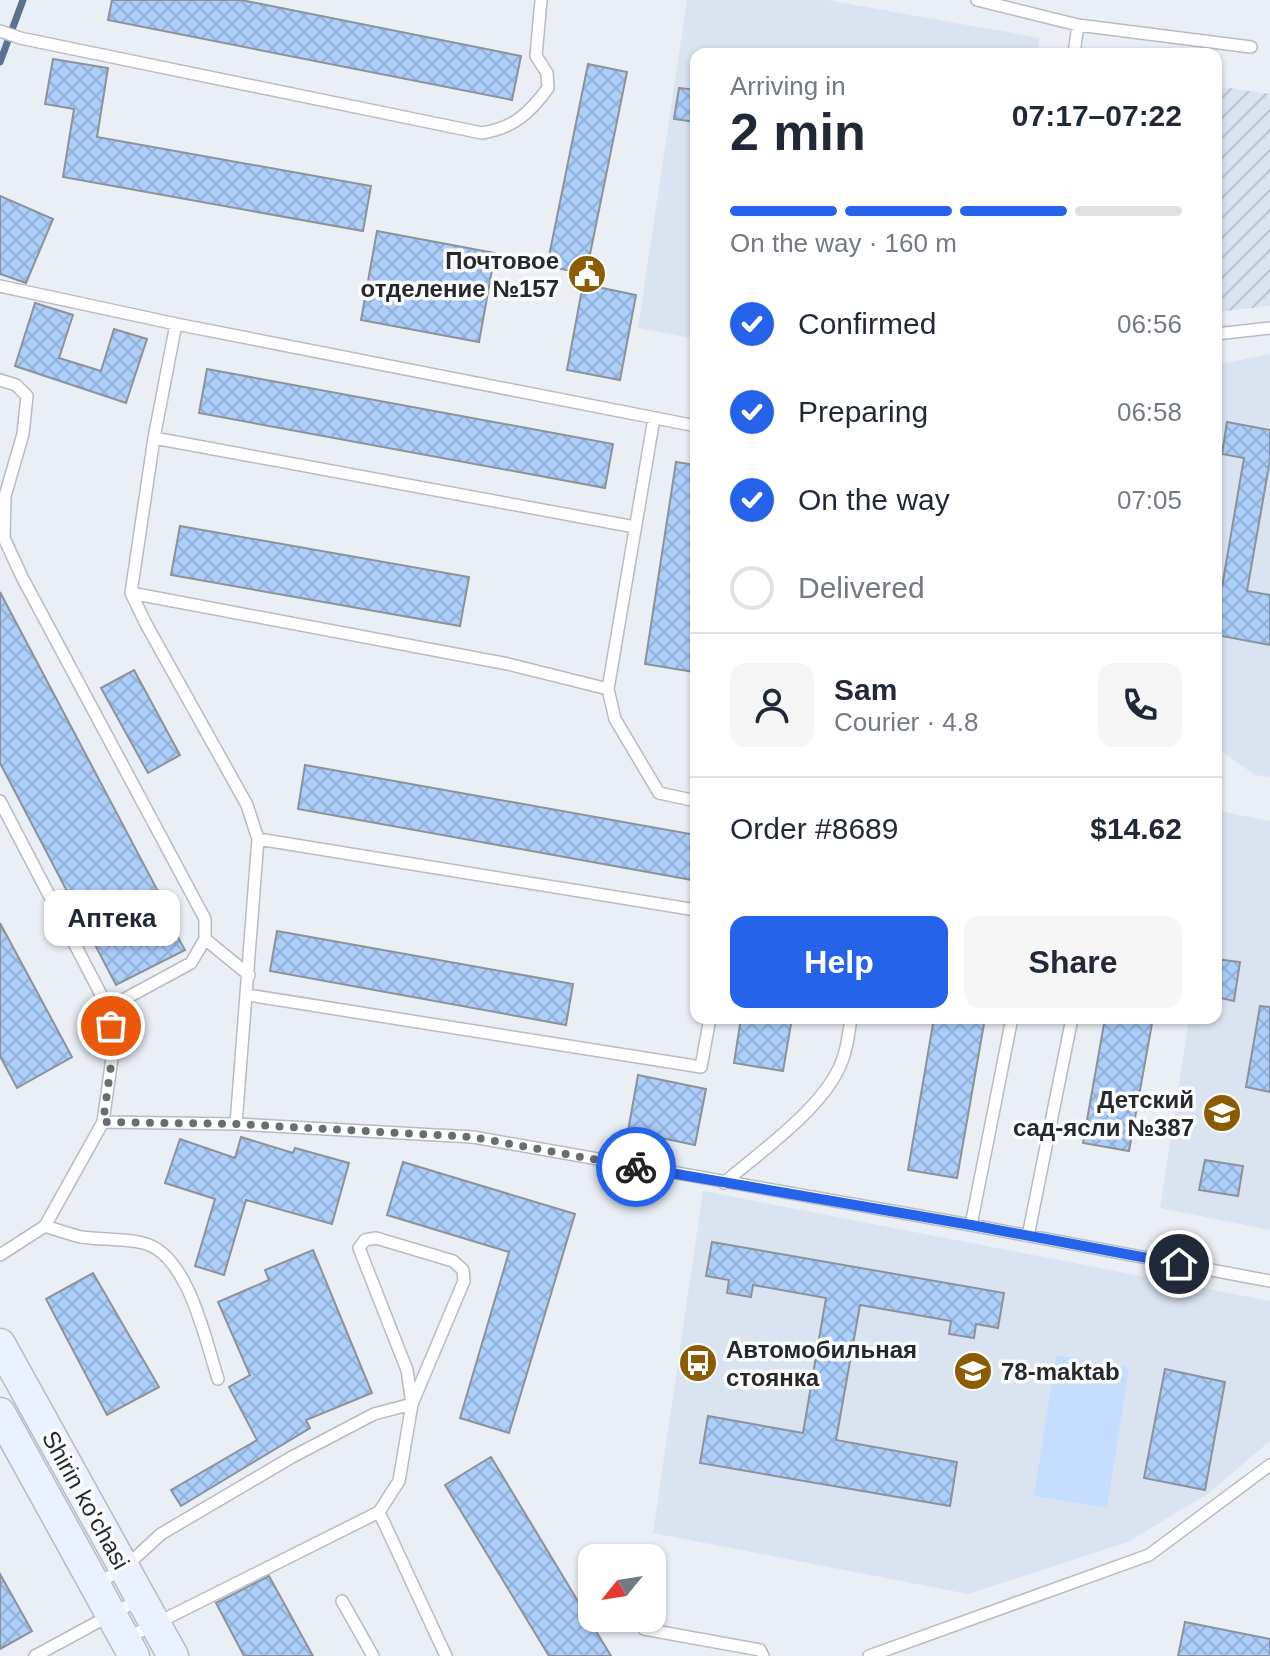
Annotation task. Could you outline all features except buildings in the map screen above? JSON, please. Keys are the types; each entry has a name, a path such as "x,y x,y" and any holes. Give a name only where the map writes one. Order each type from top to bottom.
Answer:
{"main road":[{"name":"Shirin ko'chasi","path":"0,1344 173,1656"},
{"name":"Shirin ko'chasi","path":"0,1413 123,1637"}],"lane":[{"path":"0,31 20,38 482,133 505,129 537,104 548,88 547,73 536,56 541,0"},
{"path":"977,0 1078,25 1251,47"},
{"path":"1075,48 1078,25"},
{"path":"0,286 176,324 690,425"},
{"path":"176,324 154,438 131,593 247,805 258,839 236,1124"},
{"path":"1222,333 1270,328"},
{"path":"0,380 16,385 27,396 23,434 5,496 4,538 205,919 205,939 191,963 108,1008"},
{"path":"654,418 608,689 615,719 659,793 690,800"},
{"path":"154,438 635,527"},
{"path":"131,593 508,664 608,689"},
{"path":"0,801 108,1008 114,1044 103,1122 45,1226 0,1255"},
{"path":"258,839 690,909"},
{"path":"205,939 249,975"},
{"path":"248,995 701,1067 709,1024"},
{"path":"724,1183 811,1108 830,1085 844,1057 850,1024"},
{"path":"971,1225 1011,1024"},
{"path":"1028,1236 1071,1024"},
{"path":"103,1122 236,1124 473,1137 1270,1281"},
{"path":"45,1226 80,1237 146,1243 165,1256 179,1273 191,1297 218,1379"},
{"path":"35,1656 123,1637 148,1611 379,1512 399,1481 412,1404 464,1281 463,1270 453,1261 376,1238 365,1240 359,1248 407,1370 412,1404"},
{"path":"94,1585 124,1568 161,1534 292,1457 374,1414 412,1404"},
{"path":"869,1656 1149,1555 1270,1465"},
{"path":"379,1512 446,1656"},
{"path":"342,1601 373,1656"},
{"path":"123,1637 148,1611"},
{"path":"661,1632 760,1650 763,1656"}],"shaded area":[{"path":"687,0 827,0 1040,38 1038,48 690,48 690,338 638,328"},
{"path":"1222,87 1270,94 1270,306 1222,311"},
{"path":"1270,354 1270,777 1255,775 1222,751 1222,364"},
{"name":"Детский сад-ясли №387","path":"1222,811 1270,821 1270,1230 1160,1208 1188,1024 1222,1024"},
{"name":"78-maktab","path":"703,1191 1270,1301 1270,1441 1209,1493 1128,1542 968,1594 653,1533"},
{"path":"1056,1355 1129,1367 1107,1508 1034,1496"}],"waterway":[{"path":"0,62 23,0"}],"way so far":[{"path":"111,1026 114,1044 103,1122 236,1124 473,1137 636,1167"}],"place":[{"name":"Почтовое отделение №157","path":"587,274"},
{"name":"Аптека","path":"111,1026"},
{"name":"Детский сад-ясли №387","path":"1222,1113"},
{"name":"Автомобильная стоянка","path":"698,1363"},
{"name":"78-maktab","path":"973,1371"}],"route":[{"path":"636,1167 1179,1264"}]}
